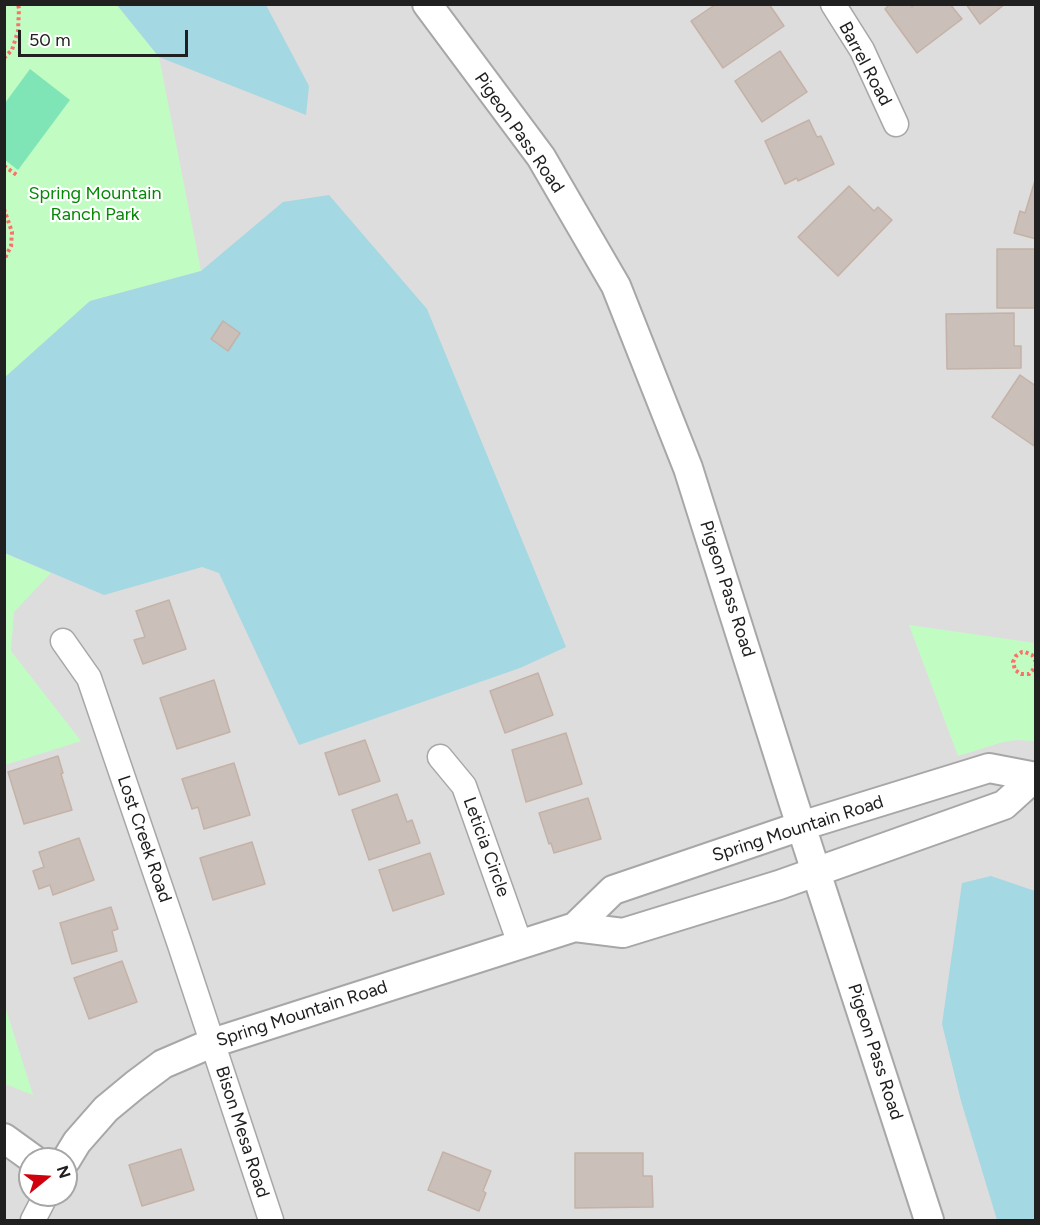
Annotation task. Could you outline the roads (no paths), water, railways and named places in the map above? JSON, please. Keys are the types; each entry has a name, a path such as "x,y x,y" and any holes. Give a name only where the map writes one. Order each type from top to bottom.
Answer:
{"street":[{"name":"Pigeon Pass Road","path":"427,4 541,157 616,286 688,468 929,1221"},
{"name":"Barrel Road","path":"833,4 862,50 896,124"},
{"name":"Lost Creek Road","path":"63,641 89,678 212,1043"},
{"name":"Leticia Circle","path":"440,757 464,786 520,944"},
{"name":"Spring Mountain Road","path":"575,927 613,890 801,826 989,768 1035,777"},
{"name":"Spring Mountain Road","path":"74,1147 106,1109 135,1085 163,1064 212,1043 575,927 623,933 817,873 1004,805 1035,777"},
{"name":"Bison Mesa Road","path":"212,1043 272,1221"},
{"path":"4,1138 18,1148"},
{"path":"33,1221 40,1207"}],"water":[{"path":"117,5 266,5 309,86 306,115 159,57"},
{"path":"329,195 427,309 566,647 520,668 299,745 219,573 202,567 104,595 5,553 4,378 90,301 201,271 283,202"},
{"path":"991,876 1035,891 1035,1220 997,1220 961,1101 942,1024 962,883"}],"park label":[{"name":"Spring Mountain Ranch Park","path":"95,204"}]}
